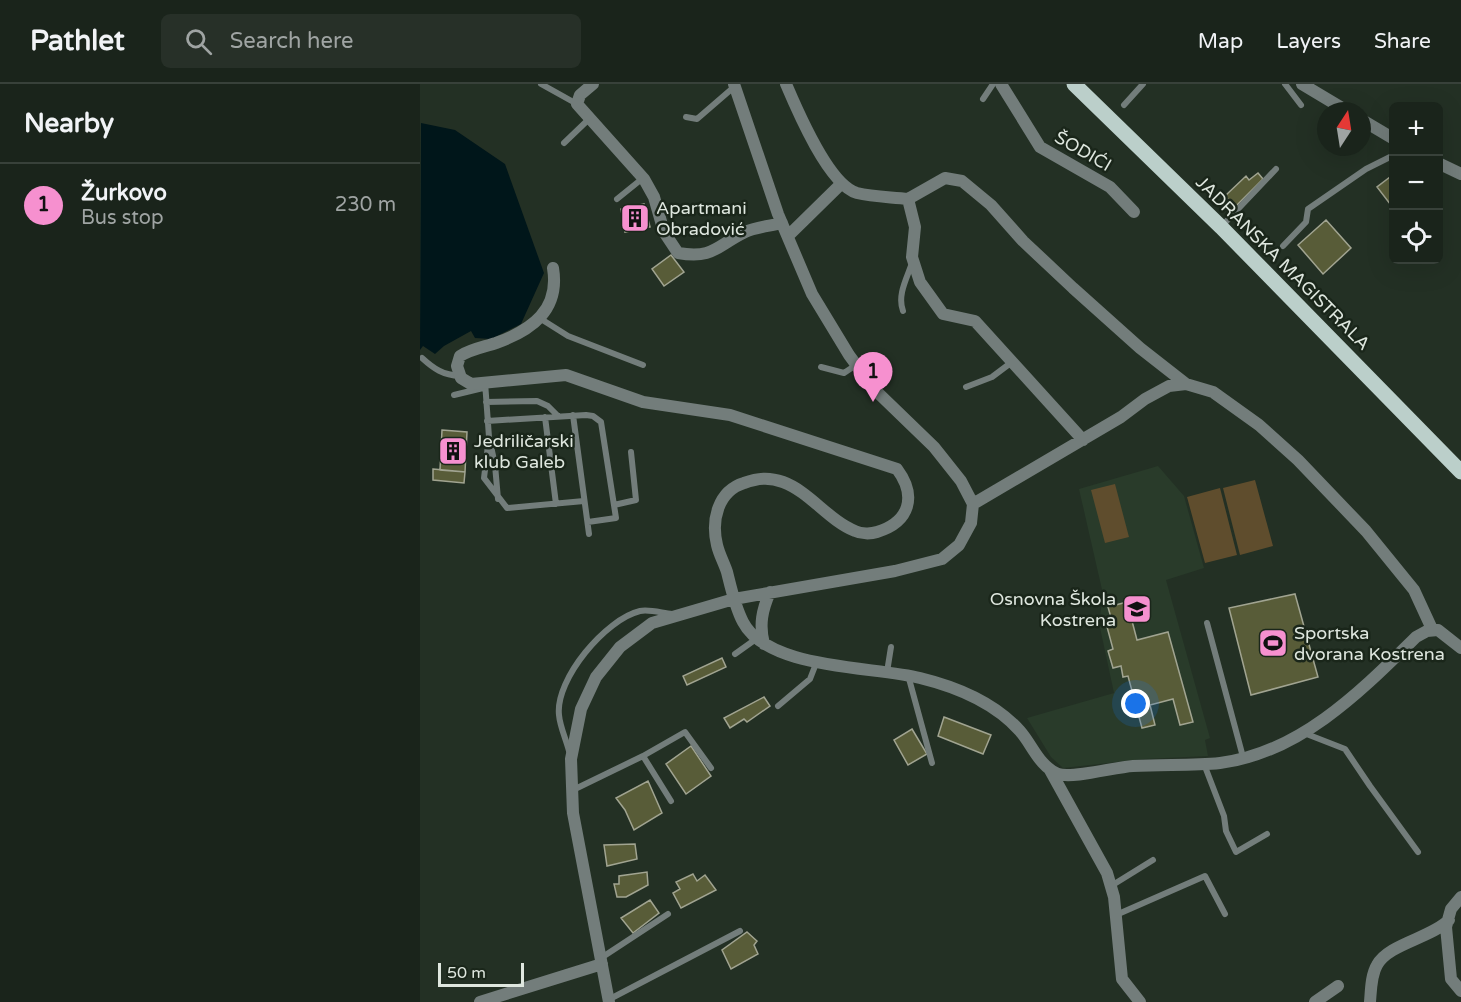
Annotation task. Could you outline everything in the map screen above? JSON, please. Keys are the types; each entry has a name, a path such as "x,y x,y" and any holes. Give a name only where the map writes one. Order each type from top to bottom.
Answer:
{"main road":[{"name":"JADRANSKA MAGISTRALA","path":"1074,84 1221,227 1461,472"}],"street":[{"path":"593,84 580,96 577,104 643,178 654,198 664,232 678,253 696,256 707,254 747,231 782,223"},
{"path":"786,84 806,130 841,184 855,193 908,199 945,178 962,181 991,205 1023,241 1140,348 1186,384 1213,392 1259,425 1298,460 1366,531 1414,590 1432,629"},
{"name":"ŠODIĆI","path":"1001,84 1040,147 1110,187 1134,212"},
{"path":"1302,84 1332,102"},
{"path":"609,1001 573,813 572,790 571,759 581,709 596,677 620,647 652,623 734,599 895,570 942,559 959,545 971,523 973,504 961,481 934,447 874,389 856,365 812,294 782,223 734,85"},
{"path":"1371,125 1389,136"},
{"path":"1443,165 1461,174"},
{"path":"788,236 841,184"},
{"path":"908,199 915,227 914,260 920,282 943,314 975,321 1083,440"},
{"path":"553,268 556,284 552,299 540,319 515,336 468,351 460,356 457,366 460,376 471,384 485,385 566,375 643,402 730,415 897,469 905,480 908,496 904,514 895,525 872,533 856,532 787,483 770,478 754,479 735,486 721,500 715,518 717,544 743,623 761,641 780,652 817,661 908,675 944,684 975,697 1003,715 1022,733 1037,756 1049,768 1061,775 1130,766 1222,763 1263,752 1304,733 1344,705 1416,638 1432,629 1446,634 1461,648"},
{"path":"973,504 1121,417 1145,399 1169,386 1186,384"},
{"path":"761,641 760,629 764,606 770,592"},
{"path":"1049,768 1107,873 1116,916 1122,979 1140,1002"},
{"path":"1461,897 1451,909 1446,927 1451,979 1461,991"},
{"path":"1370,1002 1377,964 1390,953 1439,929 1449,921"},
{"path":"480,1002 602,961"},
{"path":"1315,1002 1338,986"}],"lane":[{"path":"541,84 577,104"},
{"path":"983,99 993,84"},
{"path":"1124,105 1143,84"},
{"path":"1285,84 1301,105"},
{"path":"686,117 696,118 734,85"},
{"path":"544,97 551,89"},
{"path":"564,143 589,119"},
{"path":"1282,246 1306,222 1308,209 1366,169 1392,156"},
{"path":"1221,227 1276,169"},
{"path":"617,199 643,178"},
{"path":"903,311 900,303 901,296 914,260"},
{"path":"540,319 568,336 643,365"},
{"path":"422,358 435,370 460,376"},
{"path":"966,387 992,377 1012,362"},
{"path":"821,367 844,373 856,365"},
{"path":"454,395 485,385 487,421 498,499"},
{"path":"486,402 537,401 548,406 558,416"},
{"path":"487,421 573,415 593,416 601,422 616,518 588,522"},
{"path":"573,415 589,534"},
{"path":"545,417 556,504"},
{"path":"489,437 484,478 507,508 584,501"},
{"path":"614,505 636,500 631,452"},
{"path":"571,759 559,716 560,702 568,679 580,658 608,627 622,618 641,610 678,614"},
{"path":"1208,623 1243,757"},
{"path":"735,654 761,641"},
{"path":"887,672 891,647"},
{"path":"778,706 810,679 817,661"},
{"path":"908,675 932,763"},
{"path":"572,790 644,756 685,732 711,768"},
{"path":"1304,733 1346,749 1418,852"},
{"path":"644,756 671,801"},
{"path":"1204,764 1224,816 1226,831 1236,852 1267,834"},
{"path":"1111,886 1153,860"},
{"path":"1116,916 1205,876 1225,914"},
{"path":"602,961 668,914"},
{"path":"609,1001 740,931"}],"shaded area":[{"path":"421,123 455,130 505,164 544,273 521,324 491,339 475,338 471,331 444,346 435,354 423,346 420,350"},
{"name":"Osnovna Škola Kostrena","path":"1158,466 1184,496 1204,568 1166,580 1210,738 1205,740 1208,756 1144,759 1063,768 1051,757 1027,718 1114,693 1099,623 1103,594 1079,489"},
{"path":"1255,480 1273,546 1240,555 1223,488"},
{"path":"1115,484 1129,537 1105,543 1091,490"},
{"path":"1220,488 1237,555 1205,563 1187,497"}],"building":[{"path":"1258,173 1263,179 1235,207 1225,196 1246,176 1249,180"},
{"path":"1389,178 1389,203 1377,187"},
{"name":"Apartmani Obradović","path":"644,204 650,227 625,232 621,209"},
{"path":"1326,220 1351,248 1323,274 1298,245"},
{"path":"671,255 684,272 664,286 652,269"},
{"name":"Jedriličarski klub Galeb","path":"442,430 467,432 465,472 440,470"},
{"path":"433,469 465,472 464,483 433,480"},
{"name":"Sportska dvorana Kostrena","path":"1295,594 1318,677 1251,695 1229,608"},
{"path":"1127,602 1137,640 1168,632 1193,722 1180,725 1173,699 1150,705 1155,725 1142,728 1128,676 1123,677 1121,666 1113,668 1108,651 1113,649 1106,623 1112,621 1108,607"},
{"path":"722,658 726,667 687,685 683,676"},
{"path":"764,697 770,706 747,722 744,719 730,728 724,718"},
{"path":"944,717 991,735 983,754 938,736"},
{"path":"912,729 927,754 908,765 894,740"},
{"path":"691,746 711,776 686,794 666,764"},
{"path":"648,781 662,813 634,830 625,810 616,798"},
{"path":"635,844 637,859 607,866 604,845"},
{"path":"647,872 648,885 626,897 617,897 614,884 619,884 619,876"},
{"path":"693,874 697,881 705,875 716,890 681,908 673,893 680,889 676,882"},
{"path":"650,900 659,913 633,933 621,918"},
{"path":"747,932 757,941 754,945 758,954 731,969 722,950"}],"place":[{"name":"Apartmani Obradović","path":"635,218"},
{"name":"Žurkovo","path":"873,402"},
{"name":"Jedriličarski klub Galeb","path":"453,451"},
{"name":"Osnovna Škola Kostrena","path":"1137,609"},
{"name":"Sportska dvorana Kostrena","path":"1273,643"}]}
